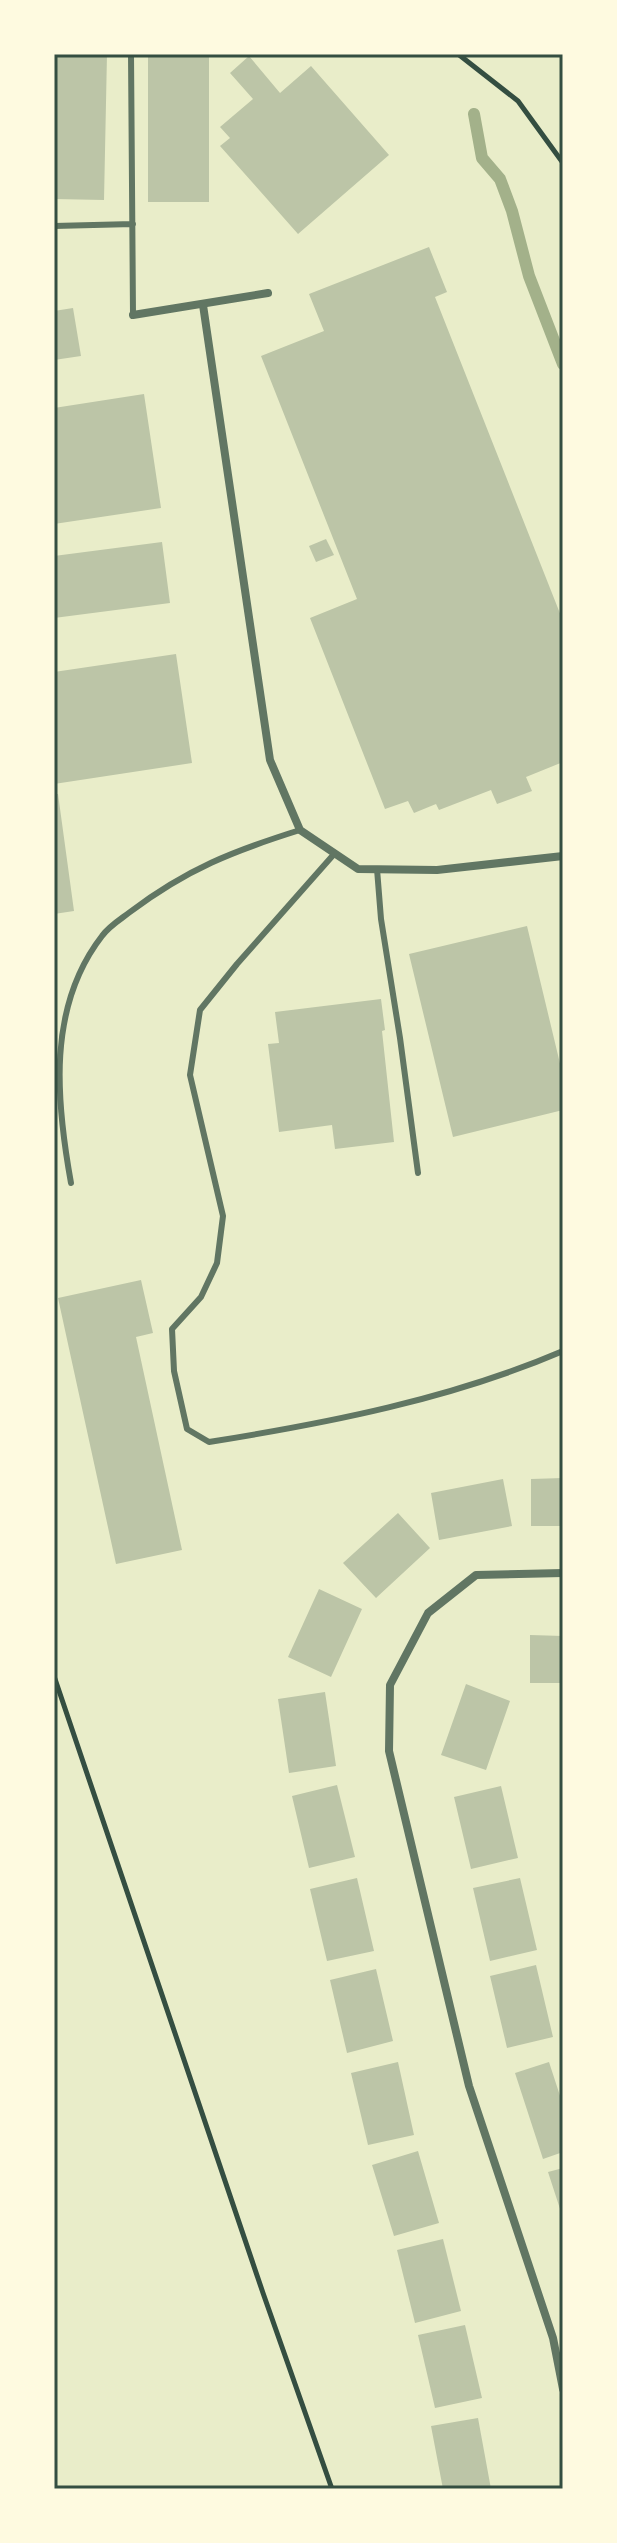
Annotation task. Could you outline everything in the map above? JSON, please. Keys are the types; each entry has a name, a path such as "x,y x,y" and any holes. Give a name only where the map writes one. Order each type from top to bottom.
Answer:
{"street":[{"path":"133,315 268,293"},
{"path":"203,305 270,760 300,830 358,869 437,870 563,856"},
{"path":"563,1573 476,1575 428,1613 390,1685 389,1751 469,2086 553,2338 563,2389"}],"lane":[{"path":"131,54 133,315"},
{"path":"54,226 133,224"},
{"path":"71,1183 61,1130 58,1079 70,993 84,962 104,933 154,894 201,866 240,849 300,830"},
{"path":"335,853 200,1010 190,1075 223,1216 217,1263 201,1297 172,1329 174,1371 187,1429 209,1442 267,1433 412,1401 528,1366 563,1351"},
{"path":"377,869 381,919 418,1173"}],"path":[{"path":"458,54 518,101 563,163"},
{"path":"54,1676 257,2278 332,2489"}],"building":[{"path":"54,54 107,54 104,200 54,199"},
{"path":"148,54 209,54 209,202 148,202"},
{"path":"249,56 280,93 311,66 389,155 298,234 220,146 230,138 220,127 253,99 230,73"},
{"path":"429,247 447,292 435,297 563,621 563,762 526,777 532,791 497,804 491,790 439,810 436,804 414,813 408,801 385,809 310,618 357,599 261,356 324,331 309,294"},
{"path":"73,308 81,356 54,360 54,311"},
{"path":"144,394 161,508 54,524 54,408"},
{"path":"326,539 334,555 316,562 309,546"},
{"path":"162,542 170,603 54,618 54,556"},
{"path":"176,654 192,763 54,784 54,672"},
{"path":"54,794 58,794 74,911 54,914"},
{"path":"527,926 563,1076 563,1110 453,1137 409,954"},
{"path":"381,999 394,1142 335,1149 332,1125 279,1132 268,1044 279,1043 275,1012"},
{"path":"141,1280 153,1333 136,1337 182,1550 116,1564 58,1298"},
{"path":"563,1478 563,1526 531,1526 531,1479"},
{"path":"503,1479 512,1526 439,1540 431,1493"},
{"path":"398,1513 430,1548 376,1598 343,1563"},
{"path":"319,1589 362,1609 331,1677 288,1657"},
{"path":"530,1635 563,1636 563,1683 530,1683"},
{"path":"466,1684 510,1701 486,1770 441,1755"},
{"path":"325,1692 336,1766 289,1773 278,1699"},
{"path":"337,1785 355,1857 309,1868 292,1796"},
{"path":"501,1786 518,1858 471,1869 454,1797"},
{"path":"357,1878 374,1951 327,1961 310,1889"},
{"path":"520,1878 537,1950 490,1961 473,1888"},
{"path":"536,1965 553,2037 507,2048 490,1976"},
{"path":"376,1969 393,2041 347,2053 330,1980"},
{"path":"398,2062 414,2135 368,2145 351,2073"},
{"path":"549,2062 563,2105 563,2152 543,2159 515,2073"},
{"path":"418,2151 439,2223 394,2236 372,2165"},
{"path":"563,2168 563,2215 562,2215 548,2172"},
{"path":"443,2239 461,2311 415,2323 397,2250"},
{"path":"465,2325 482,2398 435,2408 418,2335"},
{"path":"478,2418 491,2489 443,2489 431,2426"}],"waterway":[{"path":"474,114 482,158 500,179 529,276 563,364"}]}
